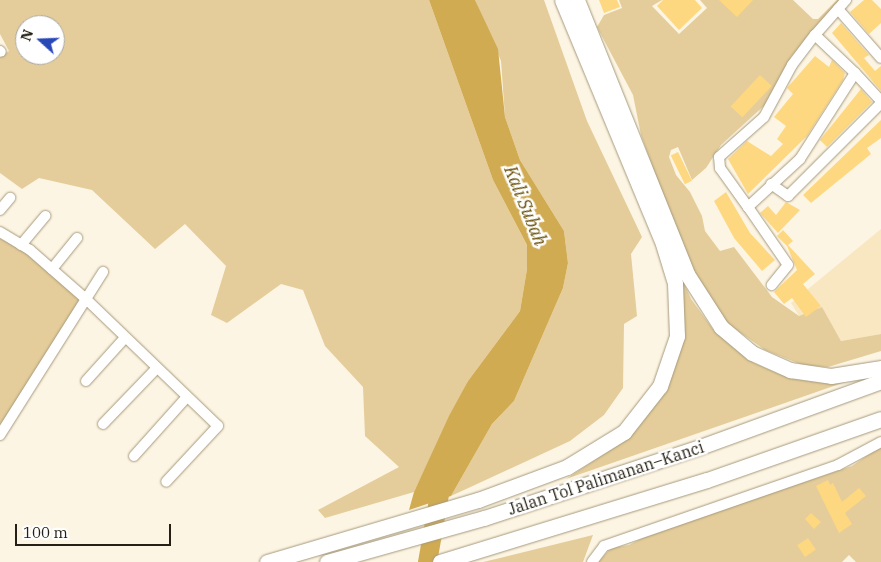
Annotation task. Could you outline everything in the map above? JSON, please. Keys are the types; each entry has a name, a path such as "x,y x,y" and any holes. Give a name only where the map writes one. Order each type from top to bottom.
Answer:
{"highway":[{"path":"267,562 478,500 567,467 624,432 660,386 677,336 678,304 669,260 562,0"},
{"path":"577,0 687,274 720,327 752,353 790,370 831,376 881,368"},
{"name":"Jalan Tol Palimanan–Kanci","path":"328,562 484,518 700,447 881,382"},
{"name":"Jalan Tol Palimanan–Kanci","path":"440,562 489,549 707,480 881,418"}],"street":[{"path":"772,285 788,265 720,168 719,157 764,118 788,72 815,35 846,0"},
{"path":"838,9 881,58"},
{"path":"771,184 788,196 881,102 855,73 815,35"},
{"path":"748,207 813,142 855,73"},
{"path":"0,210 10,198"},
{"path":"22,245 45,216"},
{"path":"0,232 22,245 86,299 124,339 218,426 166,482"},
{"path":"52,269 77,238"},
{"path":"0,435 103,272"},
{"path":"86,382 124,339"},
{"path":"103,424 156,369"},
{"path":"134,456 187,397"},
{"path":"592,562 604,546 838,465 881,442"}],"shaded area":[{"path":"0,0 429,0 493,180 527,245 527,269 520,311 468,381 414,492 325,518 318,510 399,467 365,436 363,387 325,346 303,290 281,284 227,323 211,315 226,266 185,224 155,249 92,190 39,178 22,189 0,173 0,56 9,51 0,34"},
{"path":"475,0 544,0 587,121 642,237 631,254 637,316 624,324 623,388 604,415 570,441 451,496 492,424 514,401 563,288 568,263 564,231 520,160 505,117 501,61"},
{"path":"619,0 662,0 652,6 679,34 707,8 700,0 793,0 813,19 818,19 837,0 842,0 791,57 767,103 721,145 706,168 692,180 678,147 671,150 669,157 676,175 690,192 702,216 705,231 720,251 734,247 772,297 799,316 822,307 841,341 881,334 881,351 828,367 805,366 765,350 721,319 702,293 679,240 641,135 633,95 597,27 604,15 622,8"},
{"path":"881,229 881,334 841,341 822,308 799,316 791,303"},
{"path":"0,238 18,247 76,294 79,301 0,427"},
{"path":"680,274 691,299 715,332 754,363 780,374 810,380 848,381 566,479 621,443 661,395"},
{"path":"881,446 881,562 856,562 849,555 842,562 598,562 611,548 629,545 652,533 852,466"},
{"path":"593,535 583,562 483,562 500,558"}],"water":[{"name":"Kali Subah","path":"429,0 475,0 498,49 505,117 520,160 564,231 568,263 563,288 514,401 492,424 451,496 409,510 414,492 449,416 468,381 520,311 527,269 527,245 493,180"}],"building":[{"path":"599,0 617,0 620,7 604,13"},
{"path":"663,0 695,0 702,8 679,30 657,6"},
{"path":"719,0 753,0 737,17"},
{"path":"864,0 872,0 881,9 881,23 869,34 850,12"},
{"path":"841,23 869,55 864,58 875,71 881,66 881,91 832,33"},
{"path":"815,56 829,67 832,60 845,73 843,80 807,136 748,194 728,159 747,141 771,156 783,144 777,139 786,126 774,117 793,94 787,88"},
{"path":"760,75 772,86 742,117 731,106"},
{"path":"861,89 872,102 827,147 820,140"},
{"path":"881,120 881,138 867,148 871,154 811,203 803,195"},
{"path":"678,152 692,181 685,184 671,156"},
{"path":"726,192 750,233 775,260 762,271 734,238 714,201"},
{"path":"786,202 800,210 778,233 760,213 768,206 776,215"},
{"path":"783,230 793,241 788,245 815,274 803,284 821,306 806,317 792,298 784,304 774,292 797,270 787,246 777,236"},
{"path":"828,480 830,485 833,483 842,502 859,488 866,496 845,513 852,524 839,533 816,486"},
{"path":"811,513 821,522 814,529 805,519"},
{"path":"808,538 816,550 805,557 797,545"}],"waterway":[{"path":"427,562 442,477"}]}
